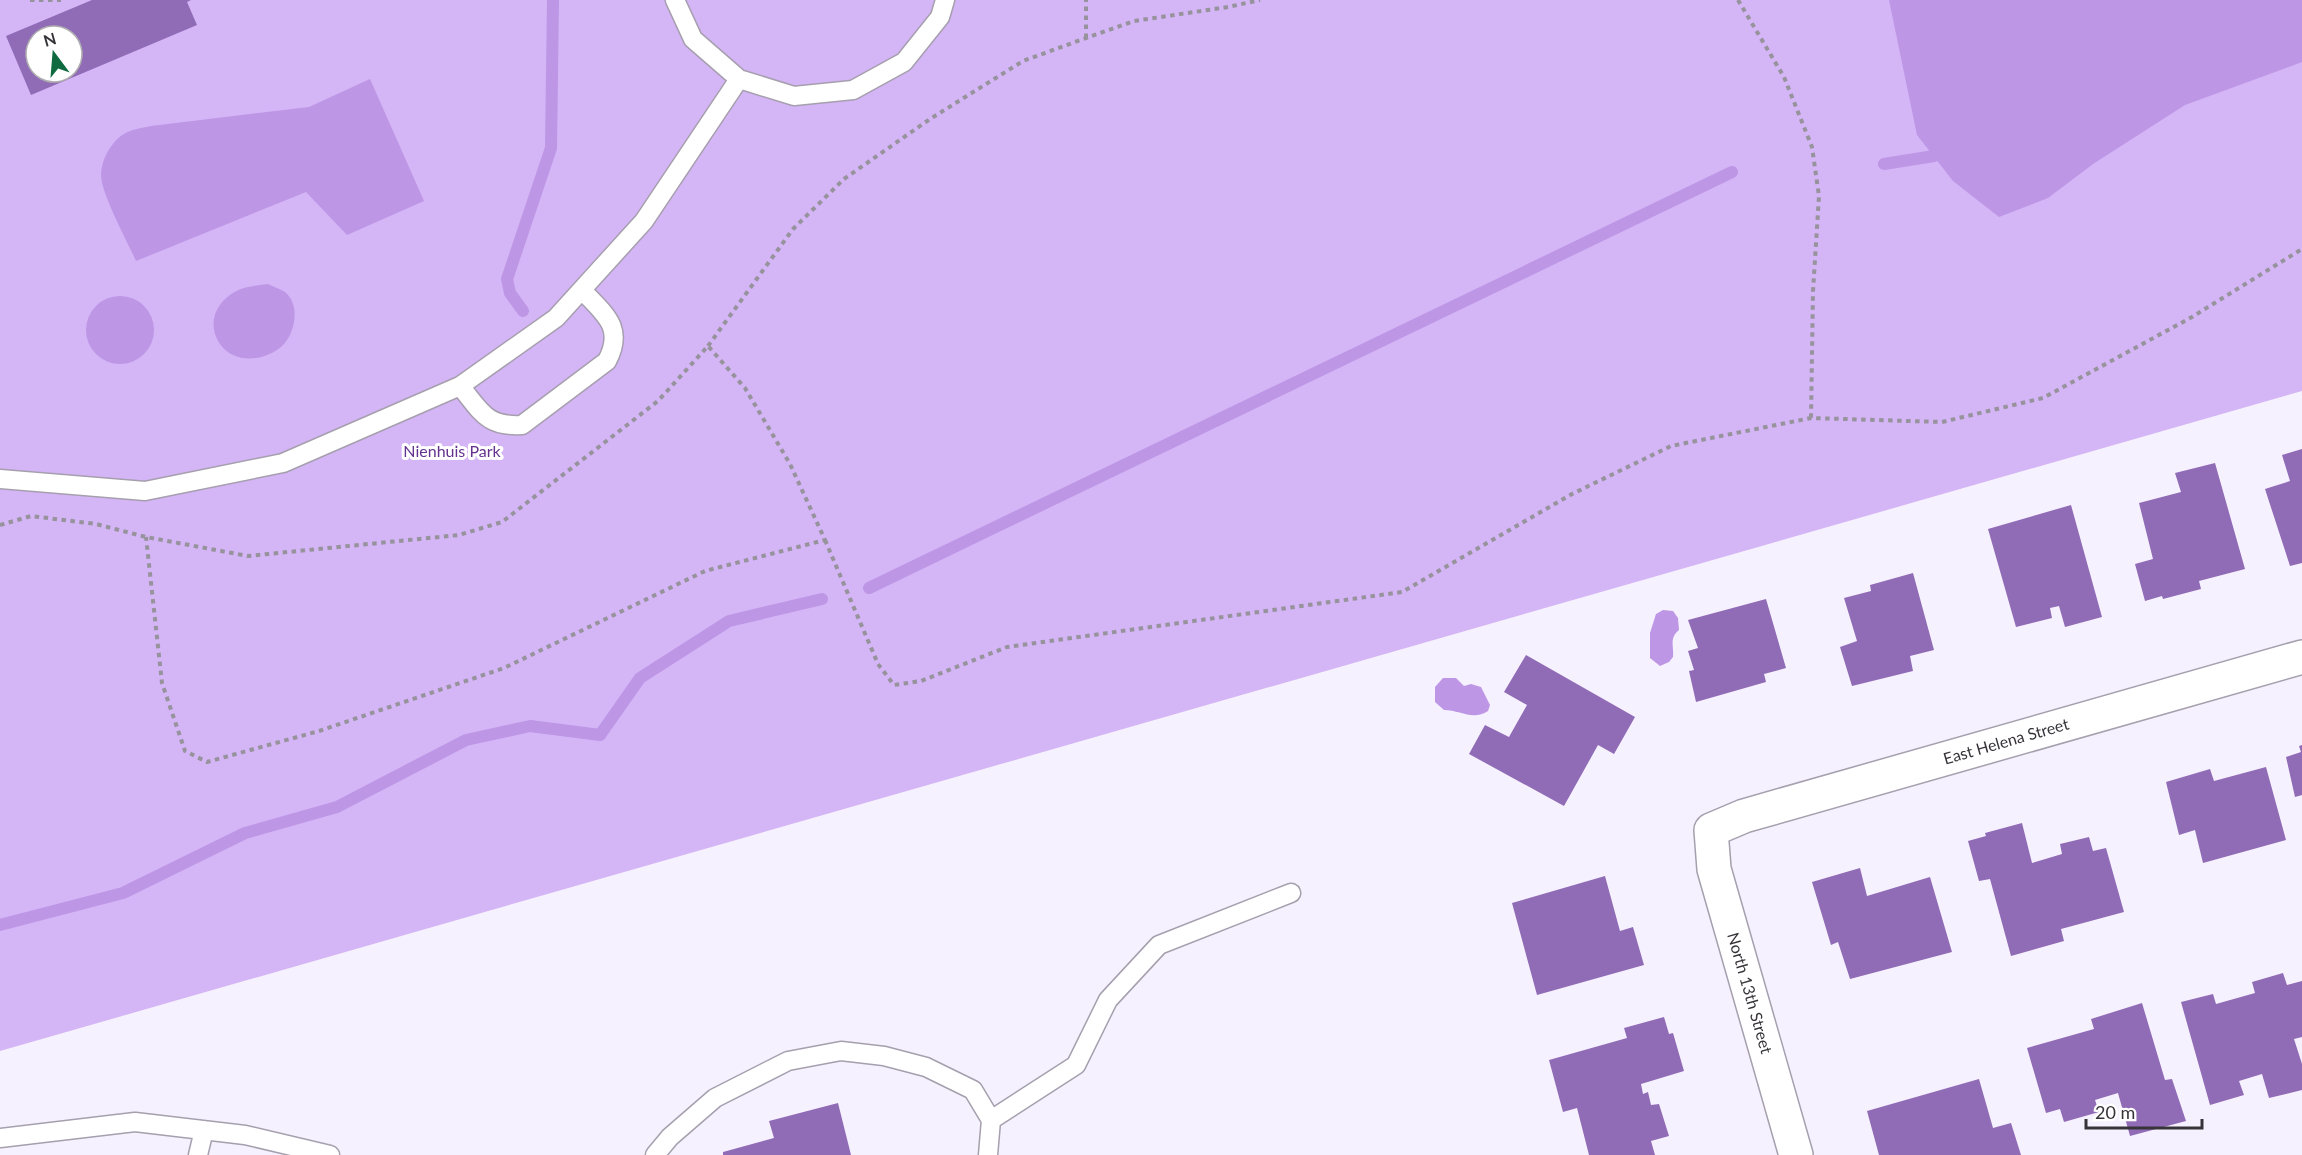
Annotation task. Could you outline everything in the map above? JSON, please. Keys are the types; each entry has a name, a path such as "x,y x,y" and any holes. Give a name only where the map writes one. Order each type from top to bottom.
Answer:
{"street":[{"name":"East Helena Street","path":"1711,830 1744,816 2302,657"},
{"name":"North 13th Street","path":"1711,830 1714,869 1796,1155"}],"lane":[{"path":"675,0 693,39 739,79 794,96 853,90 904,62 940,17 945,0"},
{"path":"0,479 145,491 283,463 460,386 556,318 582,290 644,221 739,79"},
{"path":"460,386 488,419 506,426 522,425 608,361 615,346 613,323 582,290"},
{"path":"992,1120 1076,1065 1108,1000 1159,945 1291,893"},
{"path":"655,1155 670,1137 715,1098 788,1061 841,1051 884,1056 926,1067 973,1090 992,1120 988,1155"},
{"path":"0,1138 135,1122 245,1135 276,1149 330,1155"},
{"path":"198,1155 204,1130"}],"path":[{"path":"30,0 61,0"},
{"path":"1086,0 1086,38"},
{"path":"0,525 31,516 96,524 146,537 248,556 459,535 502,522 658,400 708,346 793,229 844,178 930,119 1023,61 1134,21 1260,0"},
{"path":"1738,0 1785,77 1812,147 1819,196 1813,291 1811,418"},
{"path":"708,346 745,388 790,464 878,663 894,685 921,681 1007,647 1402,592 1572,494 1671,446 1811,418 1942,422 2043,398 2192,317 2302,249"},
{"path":"146,537 162,683 185,750 207,762 319,731 504,668 705,571 825,540"}],"green space":[{"name":"Nienhuis Park","path":"0,0 2302,0 2302,391 0,1051"}],"shaded area":[{"path":"1889,0 2302,0 2302,62 2185,105 2093,164 2048,198 1999,217 1953,181 1917,135"},
{"path":"370,79 424,201 347,235 306,192 136,261 113,212 101,176 103,162 109,149 124,134 151,126 309,107"},
{"path":"268,284 285,292 293,304 295,312 293,327 287,341 275,351 258,358 241,358 233,355 220,344 216,336 214,319 216,312 226,298 233,293 244,288"},
{"path":"120,296 133,299 144,306 151,317 154,330 151,343 144,354 133,361 120,364 107,361 96,354 89,343 86,330 89,317 96,306 107,299"},
{"path":"1663,610 1673,611 1678,618 1679,630 1673,639 1673,657 1669,662 1660,666 1650,658 1650,633 1656,614"},
{"path":"1443,678 1456,678 1464,686 1471,684 1481,687 1490,705 1488,711 1472,715 1444,710 1435,702 1435,687"}],"building":[{"path":"92,0 191,0 187,2 197,25 84,73 84,24 35,24"},
{"path":"24,28 24,78 6,36"},
{"path":"26,84 57,84 31,95"},
{"path":"2302,449 2302,563 2290,566 2265,489 2290,481 2282,455"},
{"path":"2215,463 2245,569 2199,581 2201,589 2163,599 2162,596 2145,601 2135,564 2153,559 2139,503 2181,492 2175,473"},
{"path":"2071,505 2102,617 2065,627 2059,606 2050,608 2052,618 2016,627 1988,529"},
{"path":"1913,573 1934,650 1910,656 1913,671 1852,686 1840,647 1857,641 1844,598 1871,591 1870,585"},
{"path":"1766,599 1786,668 1764,674 1766,682 1696,702 1689,671 1694,670 1688,651 1698,648 1688,620"},
{"path":"1526,655 1635,717 1614,754 1598,745 1564,806 1469,754 1485,725 1509,737 1527,705 1504,692"},
{"path":"2302,745 2302,795 2295,797 2286,757 2301,752 2299,746"},
{"path":"2266,767 2286,840 2203,863 2195,830 2179,835 2166,782 2210,769 2214,781"},
{"path":"2022,823 2032,863 2062,854 2060,844 2089,837 2093,851 2106,848 2124,912 2061,929 2064,941 2011,956 1990,879 1979,881 1968,841 1986,836 1985,833"},
{"path":"1860,868 1867,896 1930,877 1952,952 1850,979 1838,942 1831,945 1812,882"},
{"path":"1605,876 1620,931 1633,927 1644,965 1537,995 1512,903"},
{"path":"2283,973 2287,985 2302,981 2302,1037 2294,1039 2302,1064 2302,1090 2269,1098 2262,1074 2239,1081 2244,1095 2210,1105 2181,1002 2213,994 2216,1004 2255,993 2252,982"},
{"path":"2142,1003 2165,1080 2172,1079 2186,1121 2130,1136 2118,1093 2095,1100 2099,1112 2064,1122 2060,1109 2046,1113 2027,1048 2094,1029 2091,1019"},
{"path":"1664,1017 1669,1034 1673,1033 1684,1071 1641,1084 1643,1094 1648,1092 1651,1105 1659,1104 1669,1136 1651,1141 1655,1155 1589,1155 1577,1108 1563,1112 1549,1060 1627,1038 1624,1028"},
{"path":"1979,1079 1993,1128 2011,1123 2021,1155 1879,1155 1867,1111"},
{"path":"838,1103 851,1155 723,1155 723,1152 774,1138 769,1121"}],"waterway":[{"path":"523,311 510,293 507,279 551,148 553,0"},
{"path":"1884,164 1934,156"},
{"path":"869,588 1732,172"},
{"path":"0,925 123,893 245,833 337,807 466,740 530,726 600,735 640,678 729,621 822,599"}]}
